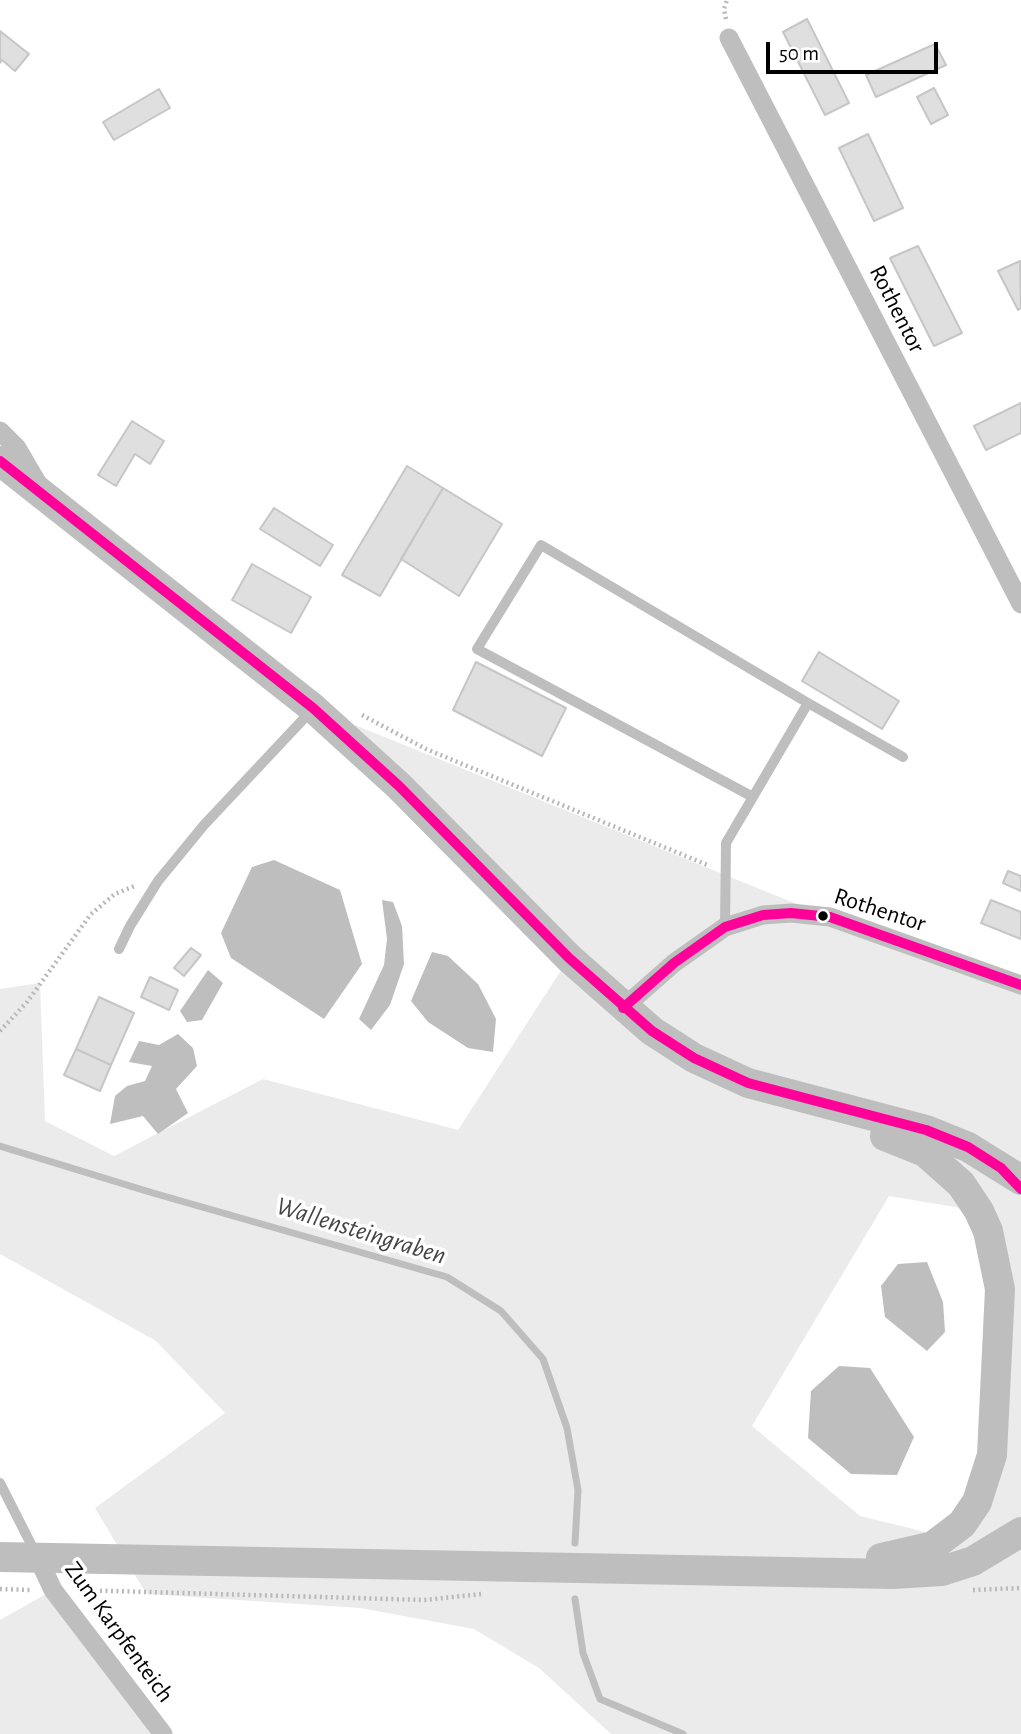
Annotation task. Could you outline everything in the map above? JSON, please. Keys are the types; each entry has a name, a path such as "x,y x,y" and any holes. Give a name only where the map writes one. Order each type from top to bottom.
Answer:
{"main road":[{"path":"0,461 313,708 400,786 569,958 623,1008 694,1058 748,1083 800,1099 926,1130 968,1147 1014,1179"},
{"path":"800,1099 810,1111 830,1122 905,1142 942,1164 979,1211 994,1251 1000,1289 992,1455 977,1502 962,1524 933,1546 921,1551 865,1560 838,1573"},
{"path":"0,1557 838,1573 942,1571 973,1561 1018,1533"}],"street":[{"name":"Rothentor","path":"729,38 1021,604"},
{"path":"0,431 22,456 43,495"},
{"name":"Rothentor","path":"623,1008 674,962 725,927 777,914 805,913 830,917 1021,985"},
{"name":"Zum Karpfenteich","path":"38,1558 53,1590 163,1734"}],"lane":[{"path":"753,797 477,649 541,545 808,704 903,757"},
{"path":"725,927 726,843 808,704"},
{"path":"119,949 159,880 204,825 313,708"},
{"path":"0,1483 38,1558"}],"path":[{"path":"358,713 437,754 724,872"},
{"path":"0,1031 27,1002 91,914 115,894 159,880"},
{"path":"0,1589 144,1590 424,1600 487,1594"}],"shaded area":[{"path":"313,708 829,917 1021,985 1021,1734 611,1734 539,1668 474,1629 360,1608 148,1594 95,1508 225,1413 156,1341 0,1254 0,989 40,983 45,1121 114,1156 263,1079 458,1130 569,958","holes":["889,1196 979,1211 999,1334 969,1514 946,1537 860,1516 752,1426"]},
{"path":"274,860 340,890 362,964 324,1019 231,958 221,933 252,867"},
{"path":"382,900 393,902 402,926 404,964 390,1005 371,1030 359,1019 384,965 387,939"},
{"path":"432,952 448,956 478,984 496,1019 493,1052 468,1048 428,1022 411,1001"},
{"path":"208,970 223,983 202,1020 187,1022 180,1011"},
{"path":"178,1034 193,1048 197,1066 176,1089 188,1113 158,1134 143,1116 110,1124 115,1096 127,1086 145,1081 152,1066 129,1062 139,1041 159,1045"},
{"path":"927,1262 943,1302 945,1332 927,1351 885,1317 881,1286 898,1264"},
{"path":"839,1366 870,1368 914,1437 897,1475 851,1474 808,1438 811,1391"},
{"path":"53,1590 163,1734 0,1734 0,1620"}],"building":[{"path":"807,19 849,103 825,115 783,32"},
{"path":"0,31 29,54 15,71 2,60 0,63"},
{"path":"935,44 946,65 876,97 866,75"},
{"path":"934,88 948,115 931,124 917,97"},
{"path":"159,89 170,108 114,140 103,122"},
{"path":"868,134 903,208 874,221 839,148"},
{"path":"918,246 962,333 934,346 890,258"},
{"path":"1020,261 1021,308 1018,310 998,271"},
{"path":"1021,403 1021,433 986,450 974,426"},
{"path":"132,421 164,441 150,464 135,454 116,486 98,475"},
{"path":"407,466 443,488 380,596 342,575"},
{"path":"443,488 502,524 459,596 401,559"},
{"path":"274,508 333,545 320,566 260,529"},
{"path":"252,564 311,597 291,633 232,600"},
{"path":"819,652 899,701 882,729 802,681"},
{"path":"476,662 566,708 542,756 453,710"},
{"path":"1008,871 1021,876 1021,891 1003,883"},
{"path":"991,900 1021,912 1021,939 981,923"},
{"path":"191,948 201,955 184,976 174,968"},
{"path":"150,977 178,990 169,1010 141,997"},
{"path":"99,997 134,1013 111,1065 76,1049"},
{"path":"76,1049 111,1065 100,1091 64,1075"}],"waterway":[{"name":"Wallensteingraben","path":"0,1146 447,1277 501,1311 543,1359 567,1428 578,1490 575,1543"},
{"name":"Wallensteingraben","path":"575,1599 583,1653 600,1699 683,1734"}],"transit line":[{"path":"0,461 313,708 399,786 569,958 652,1031 694,1058 748,1083 926,1130 968,1147 1001,1168 1021,1189"},
{"path":"623,1008 674,963 725,927 763,915 791,913 830,917 1021,985"}]}
